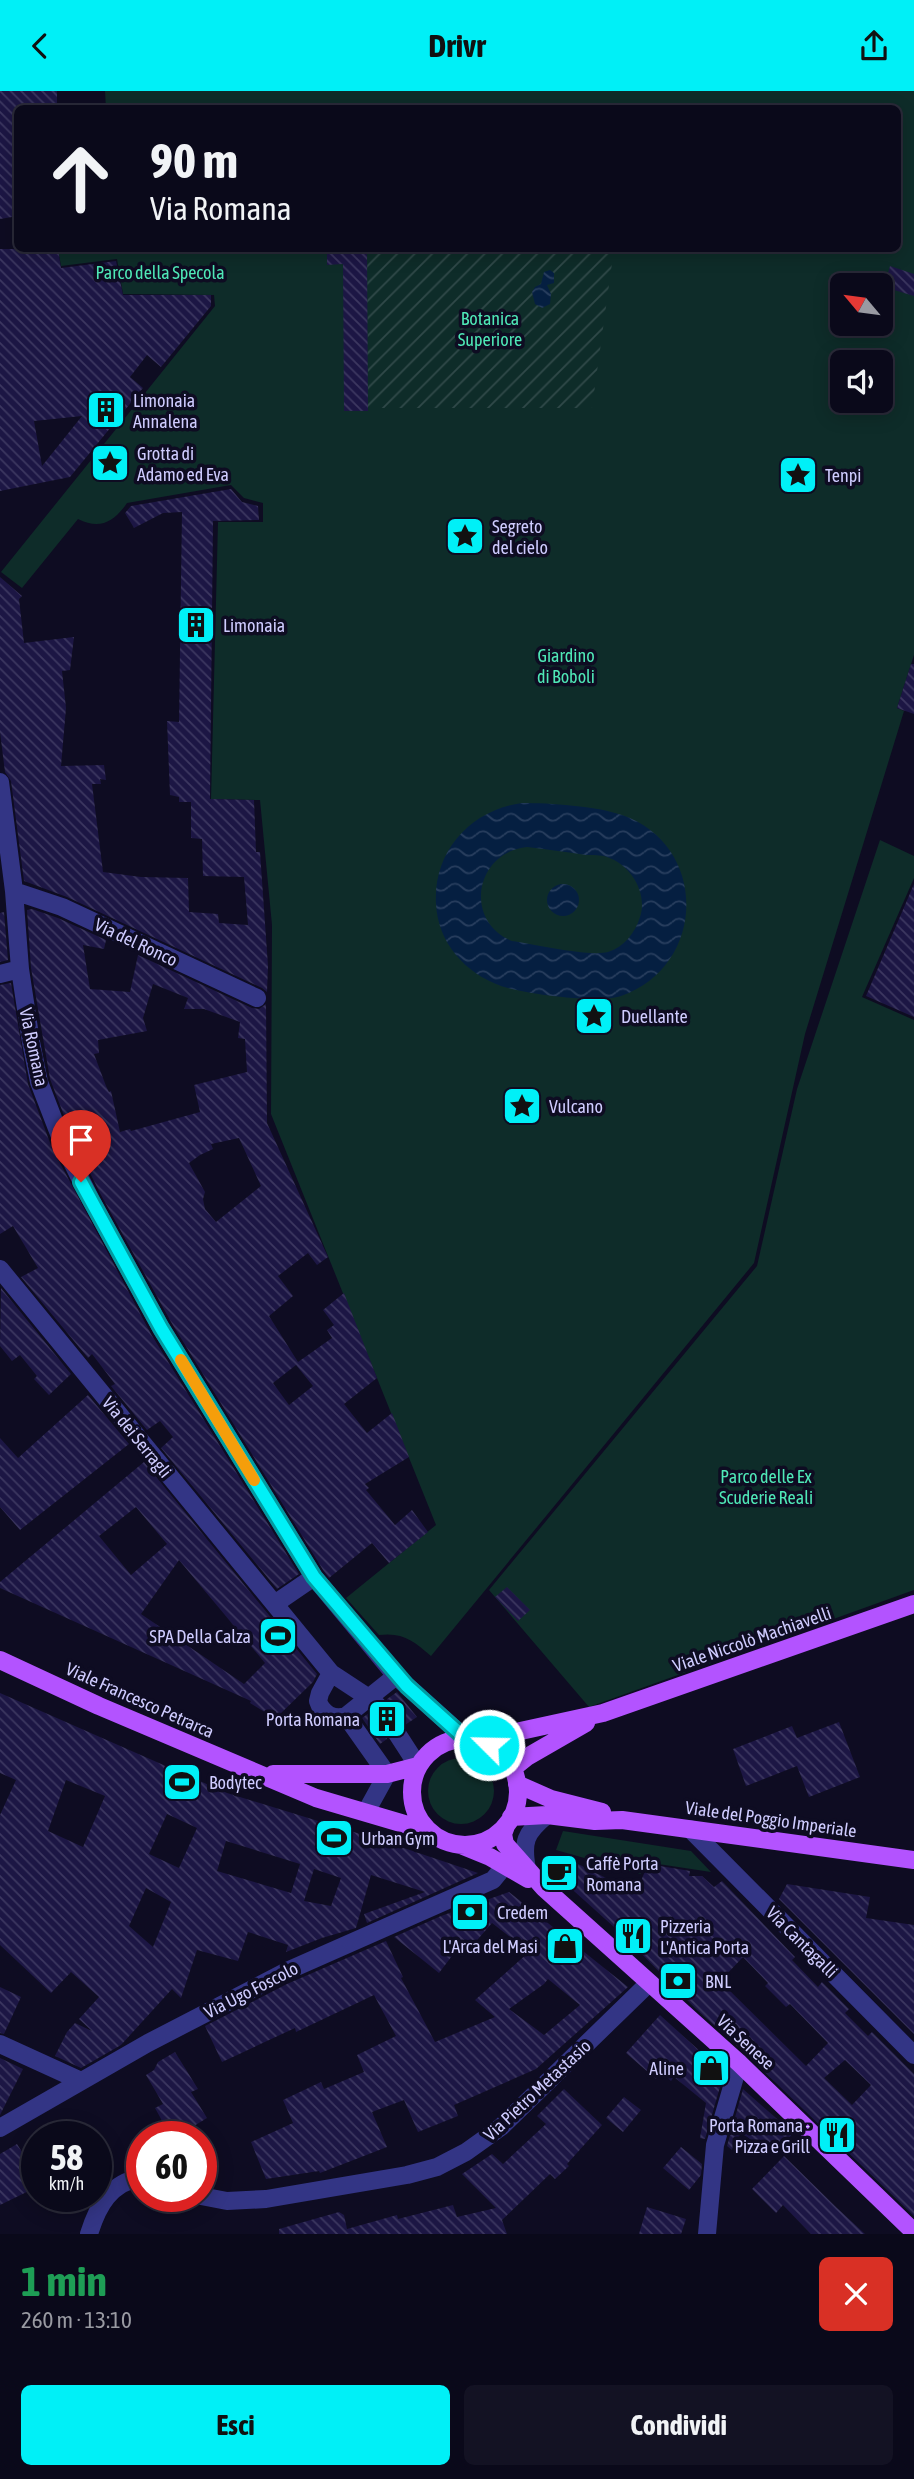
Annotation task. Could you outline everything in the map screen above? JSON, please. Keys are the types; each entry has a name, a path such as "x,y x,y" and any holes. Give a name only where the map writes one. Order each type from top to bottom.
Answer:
{"main road":[{"name":"Viale Niccolò Machiavelli","path":"471,1740 603,1713 914,1604"},
{"name":"Viale Francesco Petrarca","path":"0,1660 99,1706 316,1798 428,1831"},
{"name":"Viale Niccolò Machiavelli","path":"514,1777 527,1757 603,1713"},
{"path":"471,1740 489,1745 499,1752 514,1777 516,1804 508,1822 490,1840 460,1845 443,1840 428,1831 414,1811 412,1783 418,1766 435,1748 443,1744 471,1740"},
{"name":"Viale Francesco Petrarca","path":"264,1774 387,1774 418,1766"},
{"name":"Viale del Poggio Imperiale","path":"514,1777 551,1799 596,1810 621,1820"},
{"name":"Viale del Poggio Imperiale","path":"508,1822 547,1815 595,1821 621,1820 914,1860"},
{"name":"Via Senese","path":"508,1822 503,1834 505,1844 544,1888 738,2063 914,2232"},
{"name":"Via Senese","path":"460,1845 505,1865 544,1888"}],"street":[{"name":"Via Romana","path":"0,782 10,901 8,972 40,1082 63,1144 161,1328 314,1577 396,1676 471,1740"},
{"name":"Via del Ronco","path":"10,901 62,907 257,998"},
{"name":"Via dei Serragli","path":"0,1269 331,1673 373,1702"},
{"path":"276,1604 314,1577"},
{"path":"331,1673 318,1699 323,1710 336,1718 346,1717 373,1702 396,1676"},
{"path":"346,1717 387,1774 366,1812"},
{"path":"396,1732 418,1766"},
{"path":"527,1869 524,1844 532,1829 547,1815"},
{"name":"Via Cantagalli","path":"690,1829 914,2055"},
{"name":"Via Ugo Foscolo","path":"0,2128 81,2081 287,1971 493,1880 505,1865"},
{"name":"Via Pietro Metastasio","path":"217,2199 266,2199 407,2175 437,2167 466,2152 501,2127 649,1983"},
{"path":"0,2044 81,2081"},
{"path":"707,2234 715,2145 738,2063"},
{"path":"89,2234 105,2197 126,2182"}],"green space":[{"name":"Giardino di Boboli","path":"105,91 914,91 914,655 897,708 904,711 805,1034 754,1263 431,1656 408,1639 395,1635 379,1635 346,1598 436,1525 271,1114 272,925 260,800 211,799 218,522 263,522 263,503 244,498 231,485 127,503 112,519 100,524 78,519 22,588 1,572 215,306 214,295 123,294 117,259 61,266 59,252 901,252 901,105 106,105"},
{"name":"Botanica Superiore","path":"367,252 614,252 592,408 368,408"},
{"name":"Parco delle Ex Scuderie Reali","path":"880,840 914,856 914,878 862,997 914,1020 914,1590 589,1707 489,1590 757,1266 797,1089"},
{"path":"467,1758 485,1767 492,1778 492,1804 485,1815 474,1822 455,1824 437,1815 430,1804 428,1785 437,1767 448,1760"},
{"path":"563,1831 691,1851 711,1872 645,1862 641,1874 556,1850"}],"water":[{"path":"550,270 554,273 554,283 547,285 551,294 550,304 542,308 535,304 532,292 541,284 544,272"},
{"path":"522,803 546,804 611,812 650,830 671,852 683,878 686,905 682,933 670,959 649,981 621,996 610,998 543,995 501,986 476,973 456,955 448,944 438,918 437,885 441,867 459,836 487,814","holes":["527,847 605,856 623,866 636,881 642,899 640,917 628,939 614,950 588,953 512,941 496,931 486,919 482,904 482,888 486,874 496,861 509,852"]},
{"path":"563,884 574,889 579,900 574,911 563,916 552,911 547,900 552,889"}],"building":[{"path":"0,91 57,91 57,105 14,105 14,217 0,219"},
{"path":"0,249 14,249 14,252 58,252 61,268 116,261 123,295 211,295 211,306 161,367 147,355 130,377 143,388 70,477 0,491","holes":["82,416 42,466 34,421"]},
{"path":"327,252 367,252 368,411 344,411 343,264 327,265"},
{"path":"890,266 914,274 914,296 893,290 893,273 888,273"},
{"path":"231,489 242,502 258,506 259,520 213,521 210,799 254,800 256,852 260,852 268,966 267,992 67,897 24,881 11,781 5,772 0,732 0,577 22,596 19,599 24,643 74,637 70,670 62,671 66,708 61,766 104,765 106,780 100,779 101,784 92,784 103,872 141,877 188,878 189,912 218,914 219,923 248,925 244,877 203,876 202,839 191,838 191,802 179,802 179,797 170,795 167,721 179,722 182,512 163,513 134,528 125,513 131,506"},
{"path":"911,664 914,664 914,714 897,708"},
{"path":"914,884 914,1017 866,996"},
{"path":"32,909 58,918 106,940 104,949 83,945 90,989 130,992 138,955 252,1008 259,1009 266,1004 267,1123 328,1257 317,1265 308,1253 278,1276 293,1296 269,1316 298,1362 332,1338 327,1330 334,1325 323,1310 344,1293 377,1378 344,1404 367,1433 392,1413 409,1457 365,1484 369,1488 366,1490 395,1525 412,1510 428,1532 389,1563 372,1543 329,1578 171,1322 73,1139 50,1079 31,968 27,910","holes":["153,984 188,998 184,1009 204,1009 240,1022 238,1038 245,1039 247,1072 194,1085 200,1112 120,1132 111,1091 109,1092 106,1086 94,1054 99,1053 98,1040 147,1031 143,1018","239,1138 261,1186 216,1222 205,1209 205,1192 189,1163 213,1149 211,1144","296,1365 313,1386 289,1405 273,1383"]},
{"path":"4,912 8,960 0,962 0,913"},
{"path":"11,983 28,1084 52,1148 151,1334 299,1574 277,1589 161,1448 173,1437 160,1421 147,1430 111,1386 115,1384 92,1354 88,1358 21,1277 38,1268 13,1226 0,1234 0,985"},
{"path":"1,1288 71,1374 49,1395 34,1379 37,1376 20,1355 12,1361 0,1346"},
{"path":"88,1395 129,1444 20,1530 0,1507 0,1438 18,1458"},
{"path":"144,1462 317,1674 313,1682 278,1716 268,1714 250,1703 251,1701 0,1588 0,1582","holes":["136,1507 167,1544 131,1575 99,1536","179,1560 265,1663 244,1684 141,1614"]},
{"path":"507,1587 530,1610 518,1621 495,1597"},
{"name":"Porta Romana","path":"397,1692 417,1717 405,1725 396,1721 389,1723 385,1732 387,1739 380,1744 362,1718 369,1713 376,1717 386,1714 389,1708 387,1699"},
{"path":"0,1693 227,1793 478,1873 367,1923 364,1914 425,1892 371,1875 356,1928 286,1952 288,1945 248,1932 238,1961 197,1950 181,1998 172,1989 121,2045 81,2068 55,2056 67,2032 75,2023 92,2031 79,2019 99,1997 71,1972 51,1993 0,1945 0,1815 16,1780 0,1773","holes":["66,1780 105,1796 83,1847 48,1831","167,1814 197,1828 179,1868 149,1854","226,1841 300,1864 291,1893 217,1871","314,1869 341,1878 331,1906 304,1901","146,1888 171,1902 153,1947 129,1926"]},
{"path":"839,1722 860,1777 809,1797 797,1766 746,1786 733,1749 792,1726 797,1738"},
{"path":"562,1856 636,1893 648,1864 690,1871 689,1876 702,1876 714,1887 722,1881 795,1957 792,1960 818,1987 822,1982 849,2009 845,2013 868,2036 872,2032 914,2074 914,2216 696,2009 624,1936 551,1869","holes":["743,1957 768,1983 765,1986 786,2007 790,2004 828,2043 806,2066 726,1987 730,1984 724,1977","845,2060 871,2085 852,2105 824,2078"]},
{"path":"787,1884 870,1897 866,1918 914,1925 914,2034 779,1899"},
{"path":"509,1892 628,1987 536,2069 454,2105 458,2116 418,2132 404,2100 372,2112 387,2147 320,2173 266,2179 251,2142 293,2123 283,2100 321,2082 324,2089 364,2072 357,2055 396,2036 374,1995 296,2032 295,2028 222,2062 205,2026 287,1984 386,1941 403,1977 401,1978 435,2042 495,2017 475,2000 529,1952 492,1923 465,1954 458,1948 439,1973 394,1937 441,1916","holes":["548,1979 580,2005 544,2035 509,2009"]},
{"path":"0,1987 21,1997 4,2034 0,2033"},
{"path":"660,2015 724,2073 705,2139 700,2138 706,2103 674,2077 671,2081 662,2072 656,2079 626,2053"},
{"path":"175,2052 198,2089 191,2092 207,2118 202,2121 162,2121 155,2108 163,2104 146,2075 154,2070 158,2062"},
{"path":"0,2058 23,2069 0,2115"},
{"path":"564,2089 602,2125 567,2164 569,2166 555,2179 550,2174 502,2220 507,2234 279,2234 279,2229 339,2212 344,2215 347,2229 397,2215 398,2219 453,2205 457,2217 496,2208 462,2174 492,2154 503,2164 546,2124 537,2116"},
{"path":"743,2089 793,2133 775,2156 741,2133 732,2150 727,2146"},
{"path":"624,2097 641,2110 623,2132 606,2118"},
{"path":"17,2144 21,2150 21,2195 0,2205 0,2154"},
{"path":"681,2147 702,2164 701,2175 689,2190 663,2168"},
{"path":"784,2156 865,2234 811,2234 783,2205 776,2213 752,2189"},
{"path":"647,2207 686,2219 681,2234 639,2234"}],"tunnel":[{"path":"378,1706 396,1732"}],"slow traffic":[{"path":"181,1360 254,1480"}],"place":[{"name":"Limonaia Annalena","path":"106,410"},
{"name":"Grotta di Adamo ed Eva","path":"110,463"},
{"name":"Tenpi","path":"798,475"},
{"name":"Segreto del cielo","path":"465,536"},
{"name":"Limonaia","path":"196,625"},
{"name":"Duellante","path":"594,1016"},
{"name":"Vulcano","path":"522,1106"},
{"name":"SPA Della Calza","path":"278,1636"},
{"name":"Porta Romana","path":"387,1719"},
{"name":"Bodytec","path":"182,1782"},
{"name":"Urban Gym","path":"334,1838"},
{"name":"Caffè Porta Romana","path":"559,1873"},
{"name":"Credem","path":"470,1912"},
{"name":"Pizzeria L'Antica Porta","path":"633,1936"},
{"name":"L'Arca del Masi","path":"565,1946"},
{"name":"BNL","path":"678,1981"},
{"name":"Aline","path":"711,2068"},
{"name":"Porta Romana - Pizza e Grill","path":"837,2135"}],"route":[{"path":"81,1182 161,1328 314,1577 396,1676 467,1740 489,1745"}],"park label":[{"name":"Parco della Specola","path":"160,272"}]}
